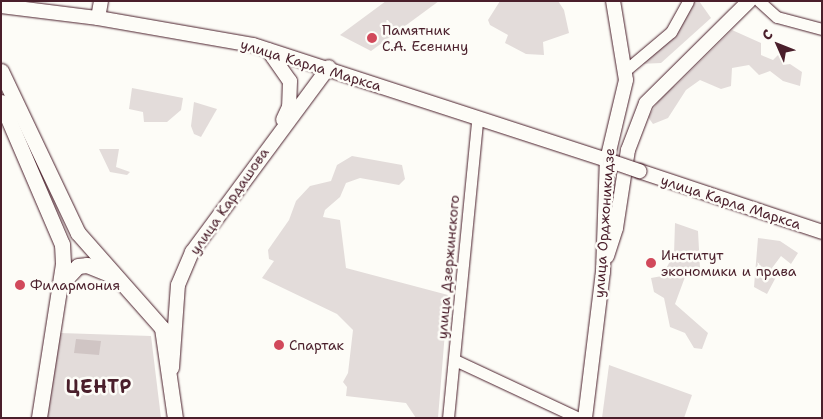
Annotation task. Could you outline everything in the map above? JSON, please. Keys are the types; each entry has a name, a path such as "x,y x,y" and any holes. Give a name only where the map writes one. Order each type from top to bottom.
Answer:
{"main road":[{"path":"1,71 78,233 162,328 175,418"},
{"path":"1,102 62,244 58,294 39,418"},
{"path":"58,294 65,277 78,266 98,268 119,280"}],"street":[{"path":"98,18 101,1"},
{"name":"улица Орджоникидзе","path":"585,418 602,272 610,161 627,69 613,1"},
{"path":"627,69 671,32 688,1"},
{"path":"602,272 616,228 628,150 646,103 749,1"},
{"path":"759,1 776,17 822,28"},
{"name":"улица Карла Маркса","path":"1,6 98,18 266,49 329,67 477,120 610,161 822,232"},
{"name":"улица Кардашова","path":"266,49 290,81 289,107 273,140"},
{"name":"улица Кардашова","path":"171,381 176,303 184,266 273,140 329,67"},
{"name":"улица Дзержинского","path":"448,418 477,120"},
{"path":"455,360 578,418"}],"shaded area":[{"path":"386,1 439,1 371,51 340,35"},
{"path":"500,1 558,1 564,10 569,33 543,42 544,55 526,54 505,43 508,35 490,25 488,20"},
{"path":"692,1 699,1 711,18 661,63 639,64"},
{"path":"732,30 761,43 761,55 773,60 778,55 783,65 790,64 802,72 800,86 783,81 770,71 759,75 749,65 732,68 731,86 721,89 700,80 686,90 668,118 653,124 648,117 666,89 675,86"},
{"path":"132,88 183,98 181,110 167,122 144,122 143,112 129,109"},
{"path":"194,102 217,109 201,137 194,134 191,126"},
{"path":"99,149 119,149 116,167 130,172 127,175 110,172"},
{"path":"352,156 402,165 405,179 399,185 360,178 346,183 340,197 325,210 323,217 340,220 346,268 448,295 438,418 416,418 406,403 346,396 347,387 343,382 348,373 353,330 337,314 262,278 274,261 269,259 268,250 289,220 296,201 310,186 331,181 337,165"},
{"path":"675,223 698,231 700,268 685,277 675,304 708,333 702,349 694,348 685,333 670,327 664,298 654,292 651,278 662,276 674,254"},
{"path":"758,238 780,241 798,253 791,264 781,256 772,268 776,277 767,294 754,287"},
{"path":"60,333 151,336 161,418 47,418"},
{"path":"609,365 692,395 684,418 602,418"}],"building":[{"path":"76,339 101,341 99,355 74,353"}],"place":[{"name":"Памятник С.А. Есенину","path":"372,38"},
{"name":"Институт экономики и права","path":"651,263"},
{"name":"Филармония","path":"20,285"},
{"name":"Спартак","path":"279,345"}],"district":[{"name":"ЦЕНТР","path":"99,387"}]}
